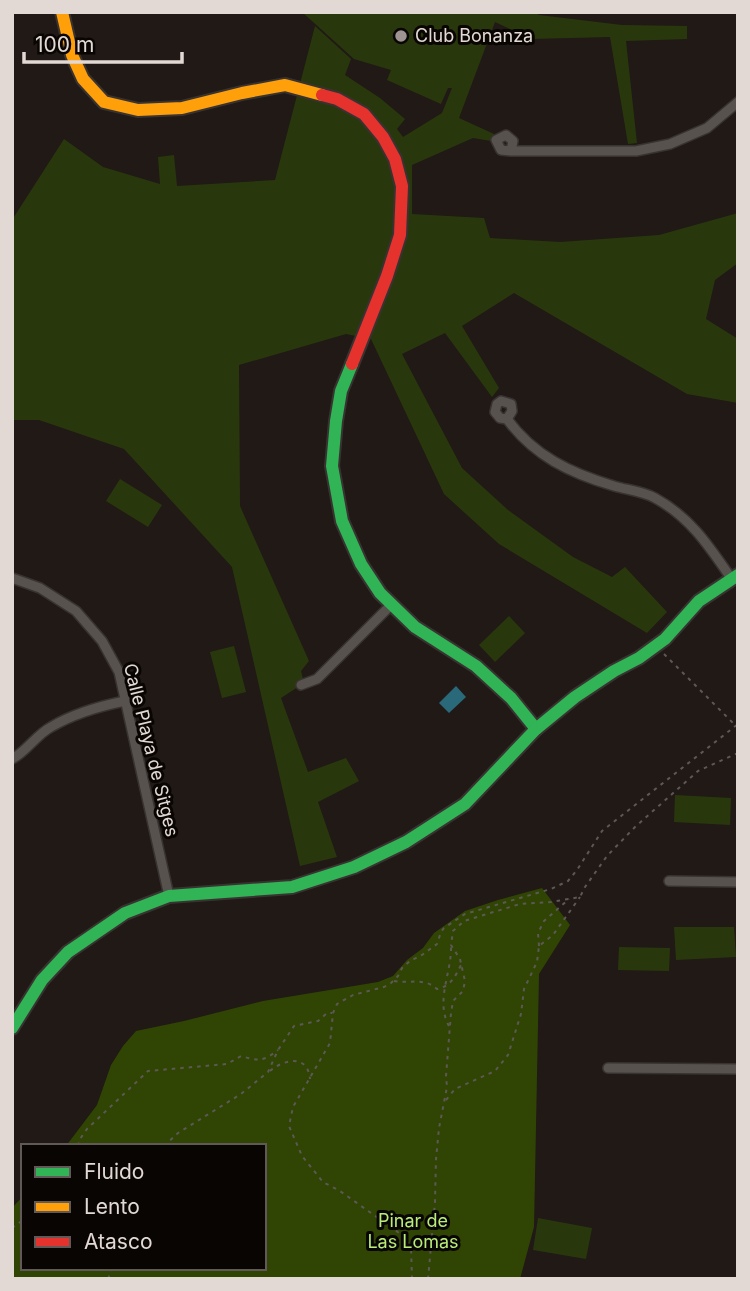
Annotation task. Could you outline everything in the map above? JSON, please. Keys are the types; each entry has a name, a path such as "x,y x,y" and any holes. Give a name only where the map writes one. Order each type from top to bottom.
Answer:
{"street":[{"path":"62,12 72,55 83,79 104,102 138,110 182,108 285,85 337,99 364,114 383,137 395,159 402,186 400,235 341,391 332,466 342,520 361,564 391,605 415,627 476,666 511,698 536,729"},
{"path":"511,151 636,151 670,144 707,128 738,102"},
{"path":"12,1028 42,980 68,953 125,913 169,896 292,887 354,867 407,842 465,804 536,729 575,696 656,646 699,601 734,576 702,536 678,512 653,496 575,473 548,459 516,432 507,419"},
{"name":"Calle Playa de Sitges","path":"12,578 40,588 76,611 102,641 119,672 169,896"},
{"path":"301,685 317,679 391,605"},
{"path":"12,759 49,727 83,713 125,701"},
{"path":"669,881 738,882"},
{"path":"608,1068 738,1069"}],"path":[{"path":"412,1279 411,1247 402,1235 323,1182 302,1156 289,1125 293,1107 330,1043 333,1013 337,1004 365,991 384,987 398,976 410,961 438,944 441,932 465,914 551,889 568,881 602,831 737,724 656,646"},
{"path":"539,946 553,935 607,856 635,827 698,771 738,753"},
{"path":"450,1028 445,1020 444,987 451,958 453,931 458,924 520,904 580,897"},
{"path":"446,1101 455,1089 495,1070 508,1055 521,1014 524,989 537,962 538,933 544,921 570,898"},
{"path":"428,1279 436,1159 439,1128 446,1101 453,1002 463,991 465,982 460,959 451,945"},
{"path":"393,980 398,983 413,981 432,984 437,989 455,978 461,964"},
{"path":"268,1072 278,1050 294,1026 318,1021 327,1013 333,1013"},
{"path":"79,1144 87,1129 148,1071 226,1064 241,1056 259,1061 278,1050"},
{"path":"166,1144 178,1133 241,1094 281,1064 290,1061 304,1064 309,1070 310,1080"}],"green space":[{"path":"302,12 534,12 539,15 622,25 687,26 687,39 626,41 637,143 628,144 610,37 531,39 495,22 459,118 494,134 491,141 473,138 412,165 412,214 484,218 490,238 560,242 659,235 738,213 738,263 715,280 706,319 738,339 738,403 687,394 514,293 462,326 499,388 492,397 445,333 402,354 462,468 508,510 573,557 612,577 625,567 667,612 647,633 499,544 444,494 371,339 346,334 239,365 240,506 309,661 301,671 304,683 281,698 308,772 346,758 359,781 318,802 337,857 300,866 232,567 124,449 39,420 12,420 12,220 64,139 103,167 160,184 158,157 174,155 177,186 275,180 315,26 351,59 345,75 380,98 405,119 397,129 403,137 442,113 452,88 448,88 441,104 387,80 391,70 354,59"},
{"path":"120,479 162,505 148,527 106,501"},
{"path":"509,616 525,633 495,662 479,645"},
{"path":"234,646 246,692 222,698 210,652"},
{"path":"675,795 731,798 730,825 674,822"},
{"name":"Pinar de Las Lomas","path":"542,888 570,925 539,974 534,1227 520,1279 12,1279 12,1208 21,1198 21,1270 266,1270 266,1144 68,1144 97,1105 111,1065 136,1031 263,1001 378,982 393,976 407,960 423,948 434,933 465,911"},
{"path":"674,927 734,927 736,957 676,960"},
{"path":"619,947 670,948 669,971 618,970"},
{"path":"538,1218 592,1228 586,1259 533,1250"}],"water":[{"path":"456,686 466,697 449,713 439,703"}],"traffic: fast":[{"path":"352,364 341,391 332,466 342,521 361,564 380,593 415,627 476,666 511,698 536,729"},
{"path":"12,1028 42,980 68,952 125,913 169,896 292,887 354,867 406,842 465,804 536,729 575,697 665,639 699,601 738,575"}],"traffic: slow":[{"path":"62,12 72,55 83,79 104,102 138,110 182,108 285,85 322,95"}],"traffic: jam":[{"path":"322,95 337,99 364,114 383,137 395,159 402,186 400,235 387,276 352,364"}],"place":[{"name":"Club Bonanza","path":"401,36"}]}
